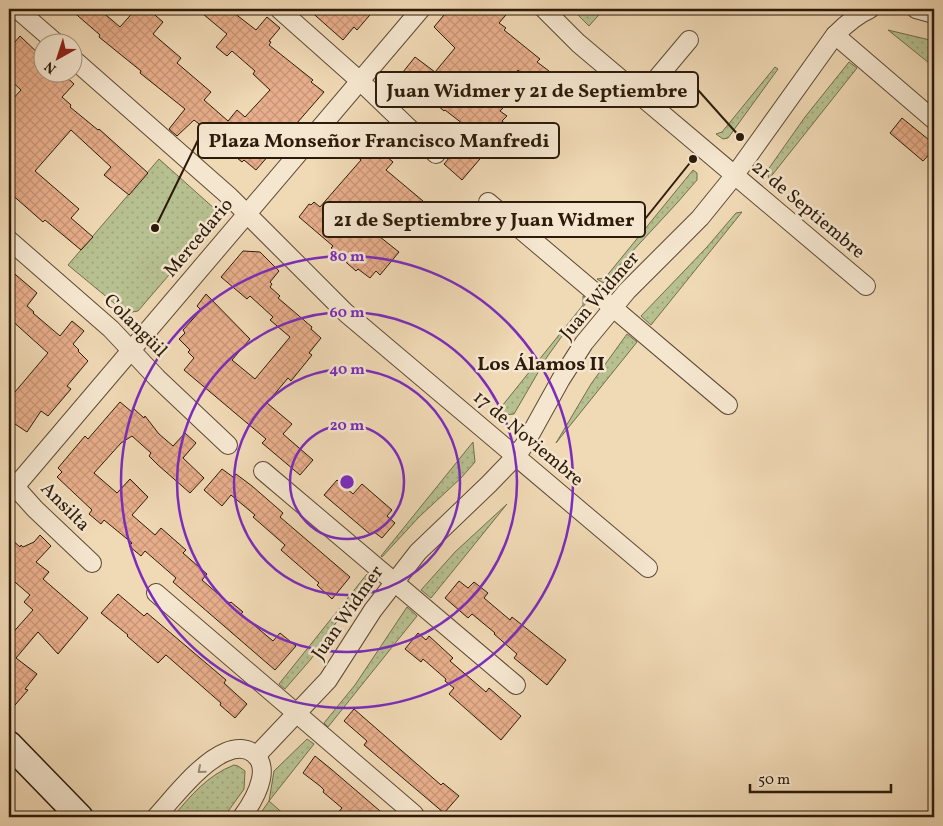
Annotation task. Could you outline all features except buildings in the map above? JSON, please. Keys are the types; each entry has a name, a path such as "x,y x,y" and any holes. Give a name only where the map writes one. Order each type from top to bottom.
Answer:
{"main road":[{"path":"9,744 80,817"}],"street":[{"path":"17,9 43,32"},
{"path":"279,9 360,81 436,154"},
{"name":"Mercedario","path":"11,487 131,350 422,9"},
{"name":"21 de Septiembre","path":"544,9 578,43 866,286"},
{"name":"Juan Widmer","path":"156,817 188,781 212,760 227,751 250,752 297,714 328,680 373,610 429,540 478,496 516,456 525,444 564,373 613,307 700,218 734,176 835,35 846,24 870,9"},
{"path":"916,9 934,14"},
{"path":"835,35 934,120"},
{"path":"642,96 689,40"},
{"name":"17 de Noviembre","path":"82,67 230,197 346,313 648,568"},
{"path":"488,202 728,405"},
{"name":"Colangüil","path":"9,240 112,329 157,378 228,445"},
{"path":"263,471 516,685"},
{"name":"Ansilta","path":"11,487 92,563"},
{"path":"156,594 414,814"},
{"path":"242,817 252,802 261,779 260,766 250,752"}],"green space":[{"path":"572,9 604,9 589,26"},
{"path":"888,30 934,41 934,67"},
{"path":"849,62 857,68 769,179 767,171 805,117"},
{"path":"775,67 778,69 728,138 723,139 716,134 722,132"},
{"path":"159,159 216,210 217,219 138,311 126,313 68,265"},
{"path":"693,170 697,173 697,180 677,203 603,283 597,279 605,278"},
{"path":"742,212 651,325 641,316 707,247 736,213"},
{"path":"583,296 588,300 547,357 514,414 494,416 583,305"},
{"path":"627,334 637,342 556,443 591,384"},
{"path":"473,442 475,462 461,478 419,517 382,557 381,556"},
{"path":"507,504 431,598 421,590 455,552"},
{"path":"367,574 369,575 311,659 285,689 279,684"},
{"path":"407,607 417,616 328,727 324,723 355,685"},
{"path":"307,739 314,744 269,801 274,771"},
{"path":"234,765 245,771 244,789 224,817 173,817 208,780"},
{"path":"269,801 287,817 258,817"}],"place":[{"name":"Juan Widmer y 21 de Septiembre","path":"740,137"},
{"name":"21 de Septiembre y Juan Widmer","path":"693,159"},
{"name":"Plaza Monseñor Francisco Manfredi","path":"155,228"}],"district":[{"name":"Los Álamos II","path":"541,365"}]}
